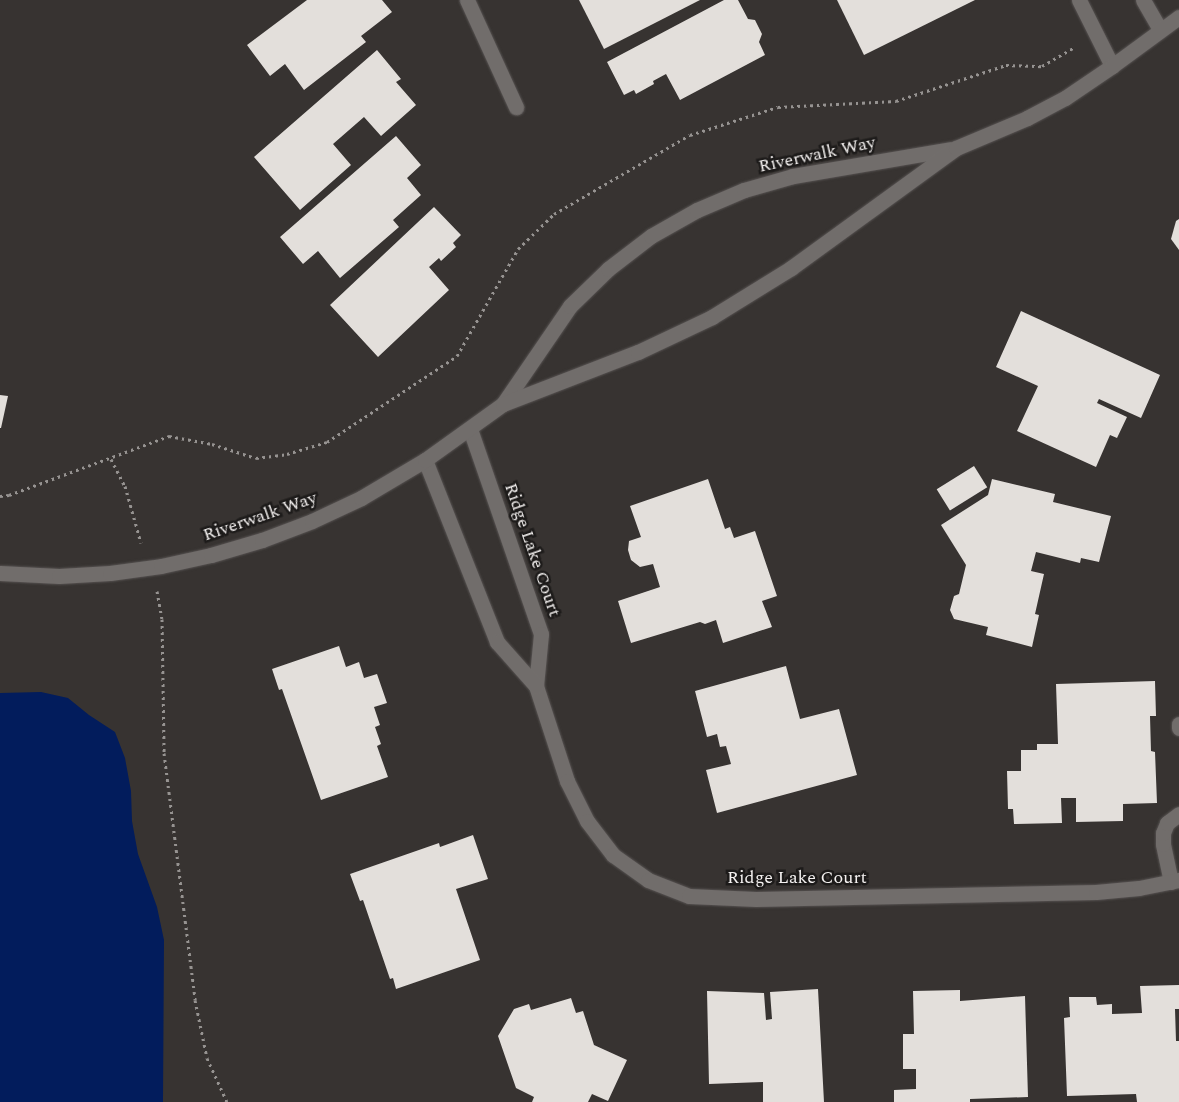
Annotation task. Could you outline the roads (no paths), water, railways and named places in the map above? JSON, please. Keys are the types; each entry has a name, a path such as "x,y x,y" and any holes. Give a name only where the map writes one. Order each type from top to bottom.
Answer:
{"street":[{"path":"467,0 516,107"},
{"path":"1079,0 1112,66"},
{"path":"1143,0 1160,30"},
{"name":"Riverwalk Way","path":"0,573 59,576 110,573 161,566 210,555 262,540 312,521 360,498 425,460 503,404 638,352 712,317 791,268 956,148 1027,118 1065,98 1179,17"},
{"name":"Riverwalk Way","path":"503,404 570,306 608,269 651,236 697,210 744,190 793,176 956,148"},
{"name":"Ridge Lake Court","path":"470,429 541,634 536,686"},
{"name":"Ridge Lake Court","path":"425,460 497,642 536,686 567,781 587,821 613,855 648,880 689,896 756,899 1096,892 1140,888 1175,881"},
{"path":"1175,881 1163,844 1163,833 1167,823 1179,814"}]}
